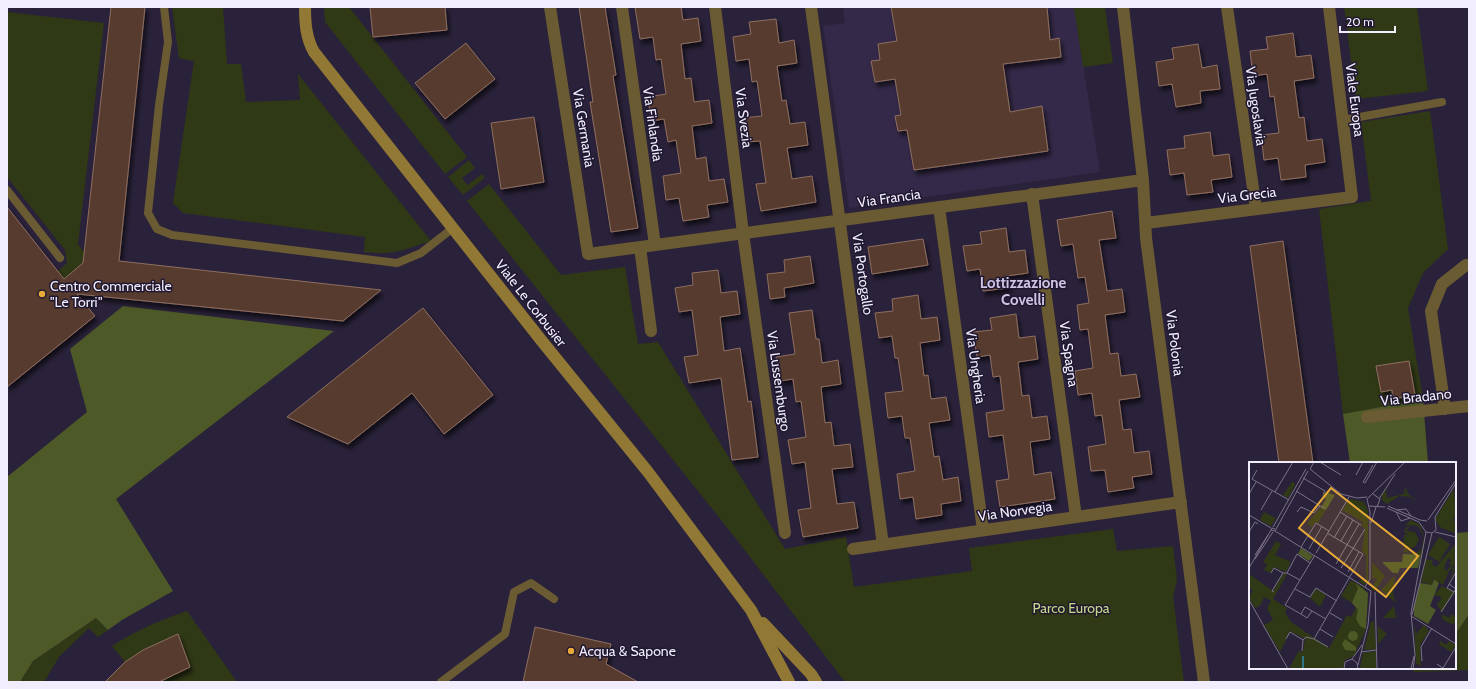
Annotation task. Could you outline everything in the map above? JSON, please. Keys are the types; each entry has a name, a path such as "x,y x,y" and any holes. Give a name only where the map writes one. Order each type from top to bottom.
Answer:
{"street":[{"name":"Viale Le Corbusier","path":"305,7 305,22 309,42 314,52 541,340 648,472 751,610 811,674 816,682"},
{"name":"Via Germania","path":"550,7 588,254"},
{"name":"Via Finlandia","path":"622,7 655,245"},
{"name":"Via Svezia","path":"715,7 743,233"},
{"name":"Via Portogallo","path":"811,7 883,545"},
{"name":"Via Polonia","path":"1123,7 1143,180 1146,238 1204,682"},
{"name":"Via Jugoslavia","path":"1227,7 1256,209"},
{"name":"Viale Europa","path":"1329,7 1352,197"},
{"name":"Via Francia","path":"588,254 1143,180"},
{"name":"Via Spagna","path":"1032,194 1076,517"},
{"name":"Via Grecia","path":"1146,223 1352,197"},
{"name":"Via Ungheria","path":"939,207 983,530"},
{"name":"Via Lussemburgo","path":"743,233 786,533"},
{"path":"640,247 652,331"},
{"path":"1444,409 1431,311 1442,284 1467,265"},
{"name":"Via Bradano","path":"1367,417 1469,406"},
{"name":"Via Norvegia","path":"853,549 1181,502"},
{"name":"Viale Le Corbusier","path":"751,610 789,682"}],"lane":[{"path":"164,7 168,42 159,105 148,213 157,229 172,235 397,263 421,253 453,228"},
{"path":"1343,120 1442,102"},
{"path":"7,190 60,258"},
{"path":"441,682 505,634 514,592 532,582 554,599"}],"shaded area":[{"path":"843,7 1074,7 1100,172 849,208 823,26 845,23"}],"green space":[{"path":"172,7 223,7 227,64 241,64 246,102 300,100 298,74 431,241 391,252 364,252 365,237 183,213 173,203 194,61 179,58"},
{"path":"324,7 349,7 467,157 445,174 325,22"},
{"path":"1074,7 1105,7 1113,63 1083,67"},
{"path":"1344,7 1417,7 1428,91 1356,99"},
{"path":"7,12 104,23 78,244 89,259 64,279 58,271 67,263 65,250 7,177"},
{"path":"1430,111 1448,249 1423,273 1408,308 1423,399 1343,414 1319,209 1371,201 1361,122"},
{"path":"469,160 475,168 462,178 467,185 482,174 485,178 463,195 448,177"},
{"name":"Parco Europa","path":"489,184 561,275 625,267 638,344 658,342 785,549 846,537 854,587 972,571 969,548 1113,529 1117,551 1173,546 1177,580 1173,597 1184,682 845,682 737,540 467,201"},
{"path":"123,306 334,331 116,499 173,591 122,620 108,630 96,618 33,661 20,682 7,682 7,477 87,412 70,349"},
{"path":"1423,399 1428,462 1350,462 1343,414"},
{"path":"1469,532 1469,614 1456,634 1456,533"},
{"path":"187,611 237,682 159,682 189,667 178,634 143,650 125,662 112,646 148,626"},
{"path":"1469,614 1469,670 1414,672 1413,669 1456,669 1456,634"},
{"path":"96,618 108,630 98,637 89,628 59,657 44,682 20,682 33,661"}],"building":[{"path":"111,7 145,7 119,261 381,290 343,321 77,294 95,316 7,387 7,207 64,279 83,263"},
{"path":"370,7 445,7 447,30 373,37"},
{"path":"579,7 605,7 616,75 613,76 638,228 611,232 590,102 593,102"},
{"path":"635,7 681,7 683,20 698,18 701,41 681,44 685,79 691,78 694,102 709,100 712,123 692,126 696,159 706,157 709,181 724,179 728,202 707,205 709,217 683,221 679,198 666,200 663,176 681,173 676,140 668,142 664,119 651,121 648,97 666,94 661,59 656,60 653,37 640,39"},
{"path":"891,7 1047,7 1050,40 1059,38 1061,57 1003,64 1010,112 1042,106 1048,151 914,170 907,130 898,131 895,116 901,115 895,79 875,82 871,61 880,60 878,44 897,41"},
{"path":"776,19 779,43 794,40 797,63 777,66 782,101 786,100 790,124 805,122 808,145 787,148 792,179 812,176 816,202 761,211 756,184 766,183 760,141 747,142 743,118 762,116 757,81 752,82 749,59 736,61 733,37 751,34 749,22"},
{"path":"1293,33 1296,57 1311,55 1314,78 1294,81 1299,118 1304,117 1307,141 1322,139 1325,162 1305,165 1306,177 1281,180 1278,158 1264,160 1261,135 1279,133 1274,96 1270,97 1267,74 1253,76 1250,51 1268,49 1266,37"},
{"path":"466,43 495,79 445,119 415,83"},
{"path":"1198,44 1202,68 1217,65 1220,89 1200,91 1201,103 1176,107 1172,84 1159,86 1156,62 1174,59 1172,48"},
{"path":"534,117 544,182 501,189 491,123"},
{"path":"1210,132 1213,156 1229,154 1232,177 1211,180 1213,192 1187,195 1184,173 1170,175 1167,150 1185,148 1184,136"},
{"path":"1112,211 1116,238 1099,240 1107,291 1122,289 1125,312 1105,315 1110,354 1118,353 1121,376 1136,374 1140,397 1119,400 1123,430 1131,429 1134,453 1149,451 1152,474 1132,477 1134,488 1108,492 1105,470 1091,471 1088,447 1106,444 1102,415 1095,416 1092,393 1078,395 1075,371 1093,368 1088,329 1080,330 1077,305 1089,303 1085,277 1078,278 1073,244 1061,246 1057,220"},
{"path":"1006,228 1009,252 1025,250 1028,273 1007,276 1009,288 983,291 980,269 967,271 963,246 982,244 980,232"},
{"path":"923,239 928,265 872,274 868,247"},
{"path":"1283,241 1313,462 1279,462 1250,246"},
{"path":"810,256 814,283 784,288 785,297 770,299 767,274 785,272 784,260"},
{"path":"718,270 721,293 737,291 740,314 720,317 724,351 740,348 748,402 751,401 758,457 732,460 721,378 689,383 684,357 698,355 692,310 679,312 675,288 693,285 692,273"},
{"path":"918,295 921,319 937,317 940,340 920,343 924,376 928,375 931,399 946,397 950,420 929,423 934,457 939,456 943,480 958,477 961,501 941,504 942,515 916,519 913,497 900,499 897,474 915,471 910,438 905,438 902,416 888,418 885,393 903,391 898,358 895,358 892,336 879,338 875,313 893,311 892,299"},
{"path":"423,308 493,395 444,434 412,393 348,444 287,417"},
{"path":"812,310 816,339 819,339 822,363 838,360 841,384 821,387 825,423 831,422 834,446 850,444 853,467 832,469 837,504 854,502 858,528 803,537 798,510 811,508 805,462 792,464 788,440 806,437 801,401 796,402 793,379 780,381 776,357 795,354 789,313"},
{"path":"1016,314 1019,338 1035,336 1038,359 1018,362 1022,396 1029,395 1032,418 1047,416 1050,439 1030,442 1034,475 1051,472 1055,499 1000,507 996,481 1009,479 1003,435 989,437 986,413 1004,410 1000,376 993,377 990,355 977,357 973,332 992,330 990,318"},
{"path":"1409,361 1415,395 1393,399 1392,390 1381,392 1376,366"},
{"path":"535,627 611,644 606,664 638,682 523,682"},
{"path":"178,634 190,667 159,682 105,682 125,662 143,650"}],"place":[{"name":"Centro Commerciale \"Le Torri\"","path":"42,294"},
{"name":"Acqua & Sapone","path":"571,651"}],"district":[{"name":"Lottizzazione Covelli","path":"1023,292"}]}
